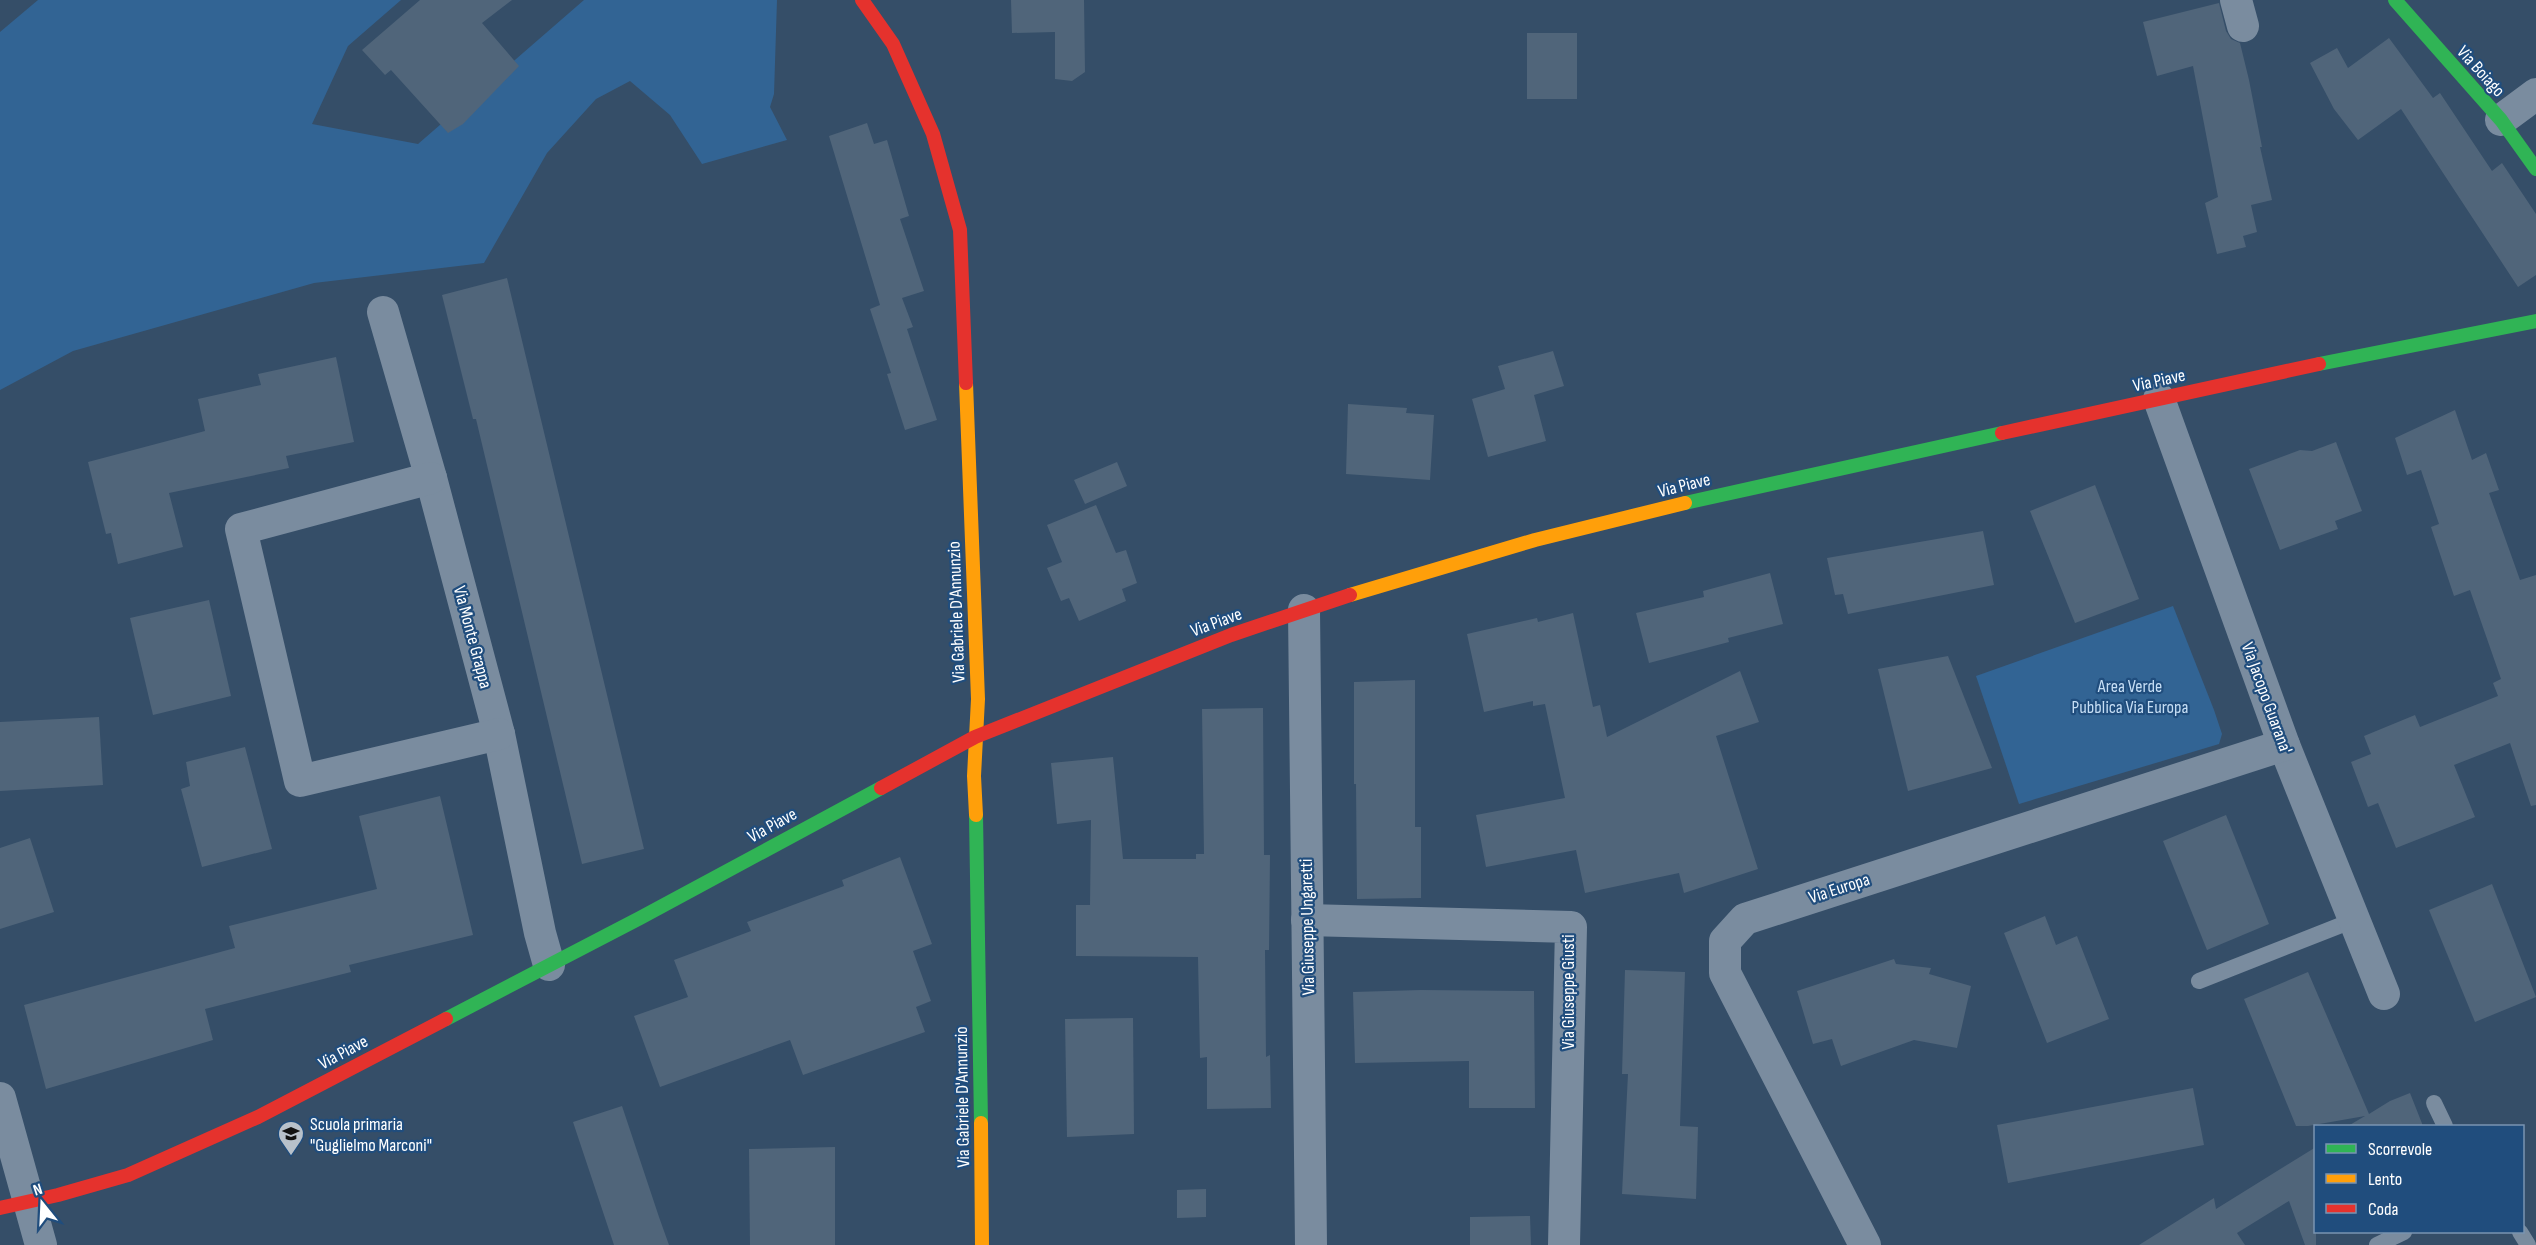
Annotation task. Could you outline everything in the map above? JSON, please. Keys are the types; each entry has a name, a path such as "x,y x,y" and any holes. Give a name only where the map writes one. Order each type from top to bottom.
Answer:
{"main road":[{"name":"Via Gabriele D'Annunzio","path":"862,0 893,44 933,134 960,230 978,699 974,776 978,843 982,1245"},
{"name":"Via Boiago","path":"2395,0 2501,120 2536,169"},
{"name":"Via Piave","path":"15,1205 128,1175 258,1117 640,918 975,737 1220,639 1304,610 1557,535 1745,489 2345,358 2536,321"}],"street":[{"path":"2501,120 2536,94"},
{"name":"Via Monte Grappa","path":"382,312 431,478 498,734 540,933 549,964"},
{"name":"Via Jacopo Guarana'","path":"2159,399 2283,745 2384,994"},
{"path":"431,478 241,529 300,781 498,734"},
{"name":"Via Giuseppe Ungaretti","path":"1304,610 1311,1245"},
{"name":"Via Europa","path":"1865,1245 1725,973 1725,942 1745,919 2283,745"},
{"name":"Via Giuseppe Giusti","path":"1307,920 1572,927 1564,1245"},
{"path":"0,1098 15,1205 41,1245"}],"lane":[{"path":"2199,981 2354,920"},
{"path":"2434,1103 2445,1125"},
{"path":"2377,1245 2402,1233"}],"green space":[{"path":"38,0 401,0 348,46 312,124 418,144 584,0 777,0 774,94 770,107 787,140 702,164 670,115 630,81 596,99 547,153 484,263 314,283 73,351 0,390 0,32"},
{"name":"Area Verde Pubblica Via Europa","path":"2173,606 2222,734 2219,744 2019,804 1976,676"}],"building":[{"path":"420,0 512,0 482,23 519,66 463,124 448,133 391,70 385,75 362,50"},
{"path":"1011,0 1084,0 1085,72 1072,81 1055,79 1055,32 1012,33"},
{"path":"2219,3 2226,31 2231,39 2240,43 2272,200 2251,205 2257,232 2243,236 2246,247 2217,254 2205,203 2218,197 2193,66 2157,76 2143,22"},
{"path":"1527,33 1577,33 1577,99 1527,99"},
{"path":"2389,38 2433,98 2440,93 2492,171 2502,163 2536,214 2536,275 2518,287 2401,109 2358,140 2334,109 2310,63 2337,48 2348,68"},
{"path":"867,123 874,144 887,140 909,216 900,219 924,291 902,298 913,327 907,329 937,420 905,430 887,374 891,373 870,309 880,305 829,136"},
{"path":"507,278 644,849 582,864 476,419 473,419 442,295"},
{"path":"1553,351 1564,386 1534,395 1546,441 1488,457 1472,399 1505,389 1498,366"},
{"path":"336,357 354,442 286,456 289,468 169,493 183,547 118,564 111,533 106,534 88,462 205,431 198,399 261,385 258,374"},
{"path":"1348,404 1407,408 1406,413 1434,415 1430,480 1346,474"},
{"path":"2455,410 2472,460 2486,453 2499,490 2489,493 2520,580 2536,575 2536,805 2531,806 2510,743 2454,765 2475,817 2396,848 2378,803 2368,807 2351,762 2371,754 2364,736 2415,715 2420,727 2498,696 2493,683 2501,679 2470,590 2454,596 2431,527 2439,524 2421,470 2407,475 2395,438"},
{"path":"2336,442 2362,511 2335,521 2338,529 2280,550 2249,469 2300,450 2312,451"},
{"path":"1117,462 1127,486 1085,504 1074,480"},
{"path":"2095,485 2139,599 2075,623 2030,511"},
{"path":"1096,505 1116,553 1126,550 1137,583 1122,589 1126,601 1079,621 1069,598 1061,601 1047,568 1062,562 1047,525"},
{"path":"1983,531 1994,585 1848,614 1843,594 1835,595 1827,558"},
{"path":"1770,573 1783,624 1728,638 1729,642 1649,663 1636,613 1704,597 1703,591"},
{"path":"209,600 231,696 153,715 130,618"},
{"path":"1573,613 1593,707 1600,705 1607,737 1740,671 1759,722 1716,736 1758,869 1684,893 1679,873 1585,893 1576,850 1486,867 1476,815 1565,798 1545,704 1533,706 1533,701 1484,712 1467,634 1537,618 1538,622"},
{"path":"1948,656 1992,768 1908,791 1878,669"},
{"path":"1415,680 1415,827 1421,827 1421,898 1357,899 1354,682"},
{"path":"1263,708 1264,855 1270,855 1269,950 1265,950 1266,1057 1270,1055 1271,1108 1207,1109 1207,1057 1200,1058 1198,957 1076,956 1076,905 1090,905 1091,820 1057,824 1051,763 1113,757 1123,859 1196,859 1196,854 1204,854 1202,709"},
{"path":"99,717 103,785 0,791 0,722"},
{"path":"245,747 272,849 202,867 181,789 190,786 186,762"},
{"path":"440,796 473,935 349,965 351,972 205,1009 213,1040 46,1089 24,1005 235,948 229,926 377,889 359,816"},
{"path":"2226,815 2269,924 2207,950 2163,841"},
{"path":"30,838 54,912 0,929 0,848"},
{"path":"900,857 932,944 913,951 931,1001 916,1007 925,1032 803,1075 790,1040 660,1087 634,1016 688,997 674,960 751,931 747,922 844,886 842,880"},
{"path":"2492,884 2536,997 2475,1022 2429,910"},
{"path":"2045,916 2056,945 2077,936 2109,1019 2047,1043 2004,933"},
{"path":"1894,959 1896,964 1931,968 1929,974 1971,986 1957,1048 1914,1040 1841,1066 1832,1039 1813,1044 1797,991"},
{"path":"1625,970 1685,972 1680,1126 1698,1127 1696,1199 1622,1194 1628,1074 1622,1074"},
{"path":"2308,972 2369,1114 2390,1101 2410,1093 2423,1125 2350,1125 2365,1116 2296,1126 2244,999"},
{"path":"1534,991 1535,1108 1469,1108 1469,1061 1355,1063 1353,992"},
{"path":"1133,1018 1134,1134 1067,1137 1065,1019"},
{"path":"2193,1088 2204,1145 2008,1183 1997,1125"},
{"path":"622,1106 669,1245 614,1245 573,1122"},
{"path":"835,1147 835,1245 750,1245 749,1149"},
{"path":"2314,1148 2316,1245 2305,1245 2289,1201 2237,1233 2245,1245 2139,1245 2214,1198 2216,1209"},
{"path":"1206,1189 1206,1217 1177,1218 1177,1190"},
{"path":"1530,1216 1531,1245 1470,1245 1470,1217"}],"traffic: fast":[{"path":"2395,0 2501,120 2536,169"},
{"path":"2319,364 2536,321"},
{"path":"1685,503 2002,433"},
{"path":"446,1019 881,788"},
{"path":"976,815 981,1123"}],"traffic: slow":[{"path":"966,383 978,699 974,776 976,815"},
{"path":"1350,595 1535,540 1685,503"},
{"path":"981,1123 982,1245"}],"traffic: jam":[{"path":"862,0 893,44 933,134 960,230 966,383"},
{"path":"2002,433 2319,364"},
{"path":"881,788 975,737 1231,635 1350,595"},
{"path":"0,1208 58,1195 128,1175 258,1117 446,1019"}],"place":[{"name":"Scuola primaria \"Guglielmo Marconi\"","path":"291,1157"}]}
